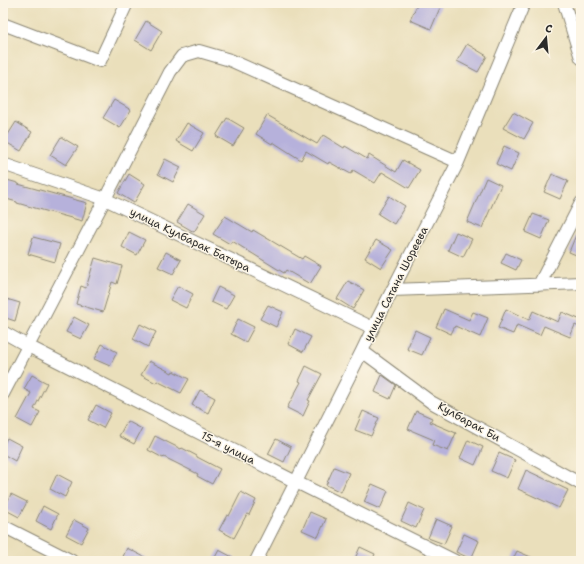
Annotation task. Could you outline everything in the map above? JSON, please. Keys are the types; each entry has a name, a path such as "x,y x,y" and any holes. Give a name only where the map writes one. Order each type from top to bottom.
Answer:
{"street":[{"path":"3,24 100,61 127,3"},
{"name":"улица Сатана Шореева","path":"256,561 458,162 524,3"},
{"path":"564,3 581,58"},
{"path":"3,394 170,72 182,56 199,51 230,60 458,162"},
{"name":"улица Кулбарак Батыра","path":"3,164 105,199 373,328"},
{"path":"539,285 581,203"},
{"path":"392,290 581,283"},
{"name":"15-я улица","path":"3,332 296,482 455,561"},
{"name":"Кулбарак Би","path":"362,351 431,402 581,484"},
{"path":"3,526 72,561"}],"building":[{"path":"418,3 442,3 431,29 410,20"},
{"path":"146,21 162,31 151,50 135,40"},
{"path":"467,44 487,56 478,72 457,61"},
{"path":"114,100 131,110 120,128 103,118"},
{"path":"513,112 533,123 524,139 503,128"},
{"path":"267,115 317,144 323,135 344,148 345,146 367,159 369,155 396,172 403,160 420,170 409,188 382,172 375,183 353,170 351,174 329,162 328,164 306,151 301,160 273,142 272,144 256,134"},
{"path":"227,118 244,128 233,146 216,136"},
{"path":"16,122 32,132 21,151 4,141"},
{"path":"187,123 204,133 193,151 176,141"},
{"path":"61,137 78,147 66,165 50,155"},
{"path":"504,146 519,153 511,171 496,164"},
{"path":"165,159 181,167 173,182 158,174"},
{"path":"129,174 145,184 134,203 118,193"},
{"path":"552,174 568,181 560,199 544,192"},
{"path":"486,178 501,185 482,228 467,222"},
{"path":"3,179 87,203 82,221 3,198"},
{"path":"389,196 405,206 394,224 378,214"},
{"path":"188,204 205,214 194,232 177,222"},
{"path":"533,214 549,220 541,239 525,232"},
{"path":"225,216 252,232 253,230 302,259 304,256 321,266 310,284 286,270 284,273 232,241 230,244 213,234"},
{"path":"581,223 581,257 569,252"},
{"path":"129,232 145,240 137,255 122,247"},
{"path":"456,232 472,239 463,257 448,250"},
{"path":"33,237 60,244 55,262 28,254"},
{"path":"376,240 393,250 381,268 365,258"},
{"path":"166,252 181,260 173,274 158,267"},
{"path":"506,253 521,260 516,270 501,263"},
{"path":"95,258 122,266 117,284 112,282 103,312 76,304 81,286 86,288"},
{"path":"348,281 364,290 353,309 337,299"},
{"path":"178,286 193,294 186,308 170,300"},
{"path":"218,287 234,295 226,309 211,302"},
{"path":"3,298 20,303 15,321 3,317"},
{"path":"268,305 283,312 276,327 260,319"},
{"path":"444,309 469,320 473,312 488,318 480,337 455,326 451,334 436,327"},
{"path":"506,309 529,320 533,311 558,322 562,312 581,320 581,328 575,325 570,337 544,326 540,335 517,325 513,334 498,328"},
{"path":"74,317 89,325 81,339 66,332"},
{"path":"238,319 254,327 246,342 231,334"},
{"path":"140,324 156,332 148,347 133,339"},
{"path":"295,329 311,337 303,352 288,344"},
{"path":"415,330 430,337 422,355 407,349"},
{"path":"102,344 117,352 110,366 94,359"},
{"path":"149,361 172,373 173,371 189,379 181,393 141,375"},
{"path":"306,366 322,374 308,400 310,401 303,416 287,408 301,382 299,381"},
{"path":"32,375 47,383 34,409 40,412 32,427 17,419 31,393 24,389"},
{"path":"382,375 396,385 390,399 375,392"},
{"path":"200,390 215,398 208,413 192,405"},
{"path":"96,405 111,413 103,428 88,420"},
{"path":"363,411 379,418 371,436 355,430"},
{"path":"416,411 432,418 430,422 456,433 448,451 432,445 434,440 408,429"},
{"path":"127,421 142,429 134,444 119,436"},
{"path":"155,436 181,449 182,448 220,469 212,484 197,476 198,474 148,450"},
{"path":"7,438 22,446 15,461 3,454 3,446"},
{"path":"276,439 291,447 284,462 268,454"},
{"path":"468,440 483,447 475,465 460,458"},
{"path":"499,453 515,460 507,478 491,471"},
{"path":"334,467 349,473 341,492 326,485"},
{"path":"526,470 568,490 559,508 518,489"},
{"path":"57,474 72,482 65,497 50,489"},
{"path":"372,484 388,491 380,509 364,502"},
{"path":"241,492 256,500 249,515 247,514 234,538 219,530 227,515 229,516"},
{"path":"11,494 27,502 19,517 4,509"},
{"path":"409,503 424,510 416,528 401,521"},
{"path":"43,506 58,514 51,529 36,521"},
{"path":"310,512 326,519 318,537 302,530"},
{"path":"436,519 452,526 444,544 428,538"},
{"path":"74,520 89,528 81,543 66,535"},
{"path":"464,534 479,541 471,559 456,552"},
{"path":"360,547 375,554 372,561 354,561"},
{"path":"127,548 152,561 121,561"},
{"path":"219,550 240,561 213,561"},
{"path":"517,551 540,561 512,561"}]}
